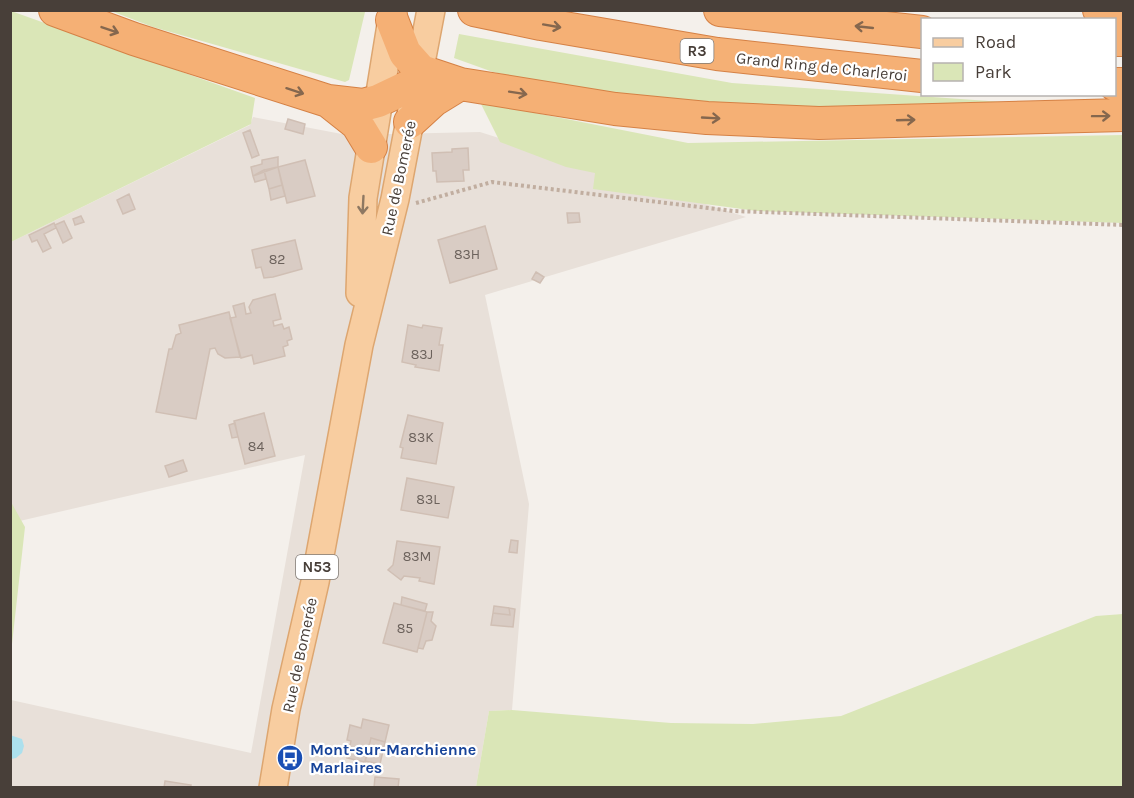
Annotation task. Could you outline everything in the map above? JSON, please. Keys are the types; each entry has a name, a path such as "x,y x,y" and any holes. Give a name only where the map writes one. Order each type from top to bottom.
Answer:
{"highway":[{"path":"55,10 134,39 328,101 363,105 378,100 405,44 460,84 615,110 707,118 819,123 1124,115"},
{"name":"Grand Ring de Charleroi","path":"474,10 540,24 717,54 921,76"},
{"path":"720,10 921,32"},
{"path":"1099,10 1124,14"},
{"path":"410,122 434,100 460,84"},
{"path":"328,101 357,124 371,147"}],"main road":[{"name":"Rue de Bomerée","path":"359,345 363,198 378,100 405,44 431,10"},
{"name":"Rue de Bomerée","path":"273,788 286,709 315,582 359,345 395,199 410,122 405,44"}],"path":[{"path":"417,203 492,182 733,211 1124,225"}],"shaded area":[{"path":"253,117 347,135 480,132 746,217 485,295 529,504 512,710 489,711 476,787 11,788 11,700 251,753 305,455 11,523 11,242 250,125"}],"green space":[{"path":"358,10 365,12 349,80 345,82 153,27 111,11"},
{"path":"11,11 255,98 251,124 11,242"},
{"path":"459,34 732,83 1003,102 998,106 731,106 636,96 552,84 493,72 454,58"},
{"path":"480,102 688,143 1123,135 1123,223 757,211 593,189 595,173 566,167 500,142"},
{"path":"11,502 25,527 11,653"},
{"path":"1123,614 1123,787 476,787 489,711 512,710 671,723 753,724 841,716 1096,616"}],"water":[{"path":"10,735 22,739 24,746 22,753 11,759"}],"building":[{"path":"288,119 305,124 303,134 285,129"},
{"path":"250,130 259,155 252,158 243,133"},
{"path":"468,148 469,170 463,170 464,181 437,182 436,171 433,171 432,153"},
{"path":"278,157 278,167 253,176 251,167 262,164 262,160"},
{"path":"305,160 315,196 287,203 278,167"},
{"path":"278,167 282,185 269,189 264,170"},
{"path":"264,170 266,179 255,182 253,176"},
{"path":"282,185 285,196 271,200 269,189"},
{"path":"129,194 135,209 123,214 117,200"},
{"path":"567,213 579,213 580,222 568,223"},
{"path":"81,216 84,222 75,225 73,219"},
{"path":"64,221 72,238 63,243 55,225"},
{"path":"54,223 56,228 44,234 51,248 43,252 37,240 32,242 29,235"},
{"path":"485,226 497,269 450,283 438,240"},
{"path":"295,240 302,269 264,278 261,267 256,268 252,250"},
{"path":"536,272 544,277 540,283 532,279"},
{"path":"275,294 281,319 273,321 274,326 282,324 284,329 289,327 292,339 287,341 288,345 283,347 285,356 254,364 252,355 241,358 230,318 236,317 233,306 244,303 246,314 251,313 249,307 253,300"},
{"path":"229,312 240,357 225,358 218,354 215,348 210,349 196,419 156,412 169,349 172,349 176,335 181,333 179,325"},
{"path":"408,325 442,328 439,345 443,345 439,371 402,362"},
{"path":"264,413 275,456 245,464 234,421"},
{"path":"408,415 443,423 436,464 401,458 403,448 400,447"},
{"path":"235,423 238,437 232,438 229,425"},
{"path":"183,460 187,471 169,477 165,466"},
{"path":"407,478 454,487 448,518 401,510"},
{"path":"511,540 518,541 517,553 509,552"},
{"path":"397,541 440,547 434,584 419,581 420,578 404,576 401,580 388,570 393,565"},
{"path":"402,597 427,604 425,611 401,605"},
{"path":"394,603 427,612 417,652 383,643"},
{"path":"494,606 509,608 510,615 493,613"},
{"path":"509,608 515,609 513,627 491,625 493,613 510,615"},
{"path":"427,612 433,612 431,621 436,626 432,640 426,641 423,649 418,648"},
{"path":"363,719 389,725 385,742 371,738 365,762 347,758 351,741 347,740 350,725 361,728"},
{"path":"371,738 385,742 380,764 365,761"},
{"path":"375,777 399,779 398,788 374,788"},
{"path":"165,781 191,785 190,788 164,788"}],"place":[{"name":"Mont-sur-Marchienne Marlaires","path":"290,758"}]}
